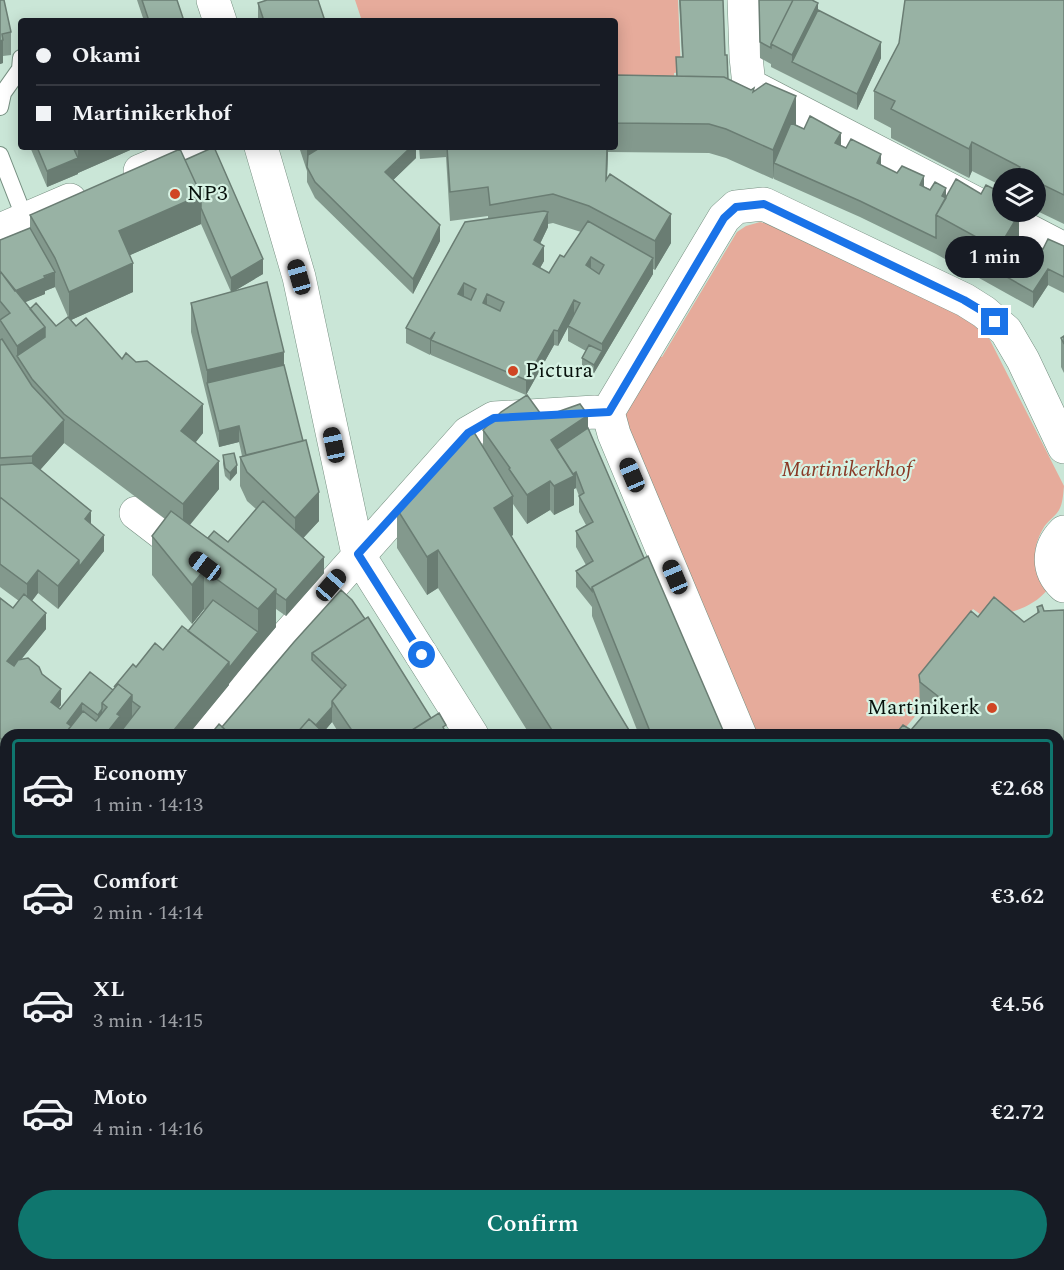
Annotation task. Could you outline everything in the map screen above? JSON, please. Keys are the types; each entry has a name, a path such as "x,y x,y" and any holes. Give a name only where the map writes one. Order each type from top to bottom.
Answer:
{"street":[{"path":"213,0 219,18"},
{"path":"744,0 749,85 1064,249"},
{"path":"13,225 191,150"},
{"path":"262,150 299,277 358,554 468,729"},
{"path":"737,729 614,434 609,412 724,218 736,207 764,204 964,300 984,312 1006,332 1023,360 1064,447"},
{"path":"204,729 468,433 494,418 609,412"},
{"path":"136,513 218,576"},
{"path":"1064,532 1056,540 1051,551 1051,564 1055,576 1064,586"},
{"path":"264,610 291,631"}],"lane":[{"path":"0,107 3,93 18,72"},
{"path":"0,155 13,225"}],"green space":[{"path":"355,0 678,0 681,72 674,73 676,103 618,103 618,18 361,18"},
{"name":"Martinikerkhof","path":"760,222 778,226 956,312 976,325 990,340 1064,486 1060,507 1044,527 1037,544 1036,559 1048,589 1028,605 987,619 973,609 957,629 968,638 917,703 918,713 904,729 755,729 626,428 625,415 658,355 662,357 737,232 746,226"}],"building":[{"path":"0,0 4,0 11,32 2,34 3,40 0,41"},
{"path":"142,0 177,0 183,18 148,18"},
{"path":"267,0 318,0 324,18 263,18 258,3"},
{"path":"680,0 723,0 728,79 677,76 676,57 683,57"},
{"path":"759,0 793,0 771,48 760,42"},
{"path":"793,0 812,0 818,3 792,55 771,44"},
{"path":"905,0 1064,0 1064,195 1046,186 1046,168 1019,168 972,142 969,149 891,109 895,101 874,91 899,43"},
{"path":"818,10 881,42 857,94 792,62"},
{"path":"618,75 724,77 751,90 754,88 753,92 766,83 796,96 773,150 709,124 618,123"},
{"path":"810,116 841,133 835,143 846,148 851,139 881,154 877,163 897,173 902,166 924,176 920,185 930,190 935,182 946,188 942,196 946,198 936,215 936,238 774,163 791,123 804,129"},
{"path":"38,150 74,150 78,158 47,171"},
{"path":"178,150 180,150 201,195 119,231 133,263 69,292 55,258 30,215"},
{"path":"207,150 215,150 263,259 231,278 201,208 201,195 185,160"},
{"path":"316,150 408,150 385,172 440,225 413,279 315,182 307,167 308,155"},
{"path":"447,150 607,150 606,180 610,174 671,214 655,241 589,206 553,194 490,205 488,187 450,192"},
{"path":"956,179 981,194 986,185 992,188 992,222 1014,222 998,249 936,215"},
{"path":"548,212 534,240 544,246 533,264 549,273 560,255 564,257 588,221 653,258 602,344 568,326 580,303 574,300 558,331 554,330 526,380 431,340 435,332 430,339 406,328 465,222","holes":["591,257 604,265 599,274 586,265","464,283 476,289 471,300 458,294","487,294 504,302 500,311 483,303"]},
{"path":"30,228 55,272 15,291 0,271 0,240"},
{"path":"1019,237 1043,249 1048,239 1064,246 1064,277 1048,269 1033,292 998,272"},
{"path":"0,271 45,327 17,346 0,320 10,313 0,301"},
{"path":"267,282 284,352 207,370 191,303"},
{"path":"36,303 56,326 68,317 76,326 86,318 122,359 126,353 136,362 147,361 203,404 181,431 219,461 183,504 64,414 32,379 17,356 45,337 45,327 30,309"},
{"path":"2,339 32,386 64,420 32,456 0,458 0,340"},
{"path":"589,345 602,351 594,365 582,358"},
{"path":"284,365 303,441 246,455 239,426 219,431 207,383"},
{"path":"527,395 543,417 580,404 588,415 551,440 574,476 554,486 550,481 527,495 483,430 501,412"},
{"path":"588,428 644,558 592,587 592,591 576,571 593,561 576,531 593,522 579,496 584,493 576,472 573,474 557,449"},
{"path":"472,429 513,496 494,508 628,729 551,729 438,550 427,557 397,509"},
{"path":"306,440 319,492 295,518 247,472 240,457"},
{"path":"234,453 237,465 230,473 225,468 223,455"},
{"path":"32,463 91,511 85,519 104,535 79,567 79,560 0,497 0,465"},
{"path":"0,497 79,560 58,586 38,570 27,584 0,564"},
{"path":"263,501 324,557 286,600 276,593 276,589 208,538 214,531 228,542"},
{"path":"171,511 276,589 258,609 204,570 192,585 152,536"},
{"path":"648,556 722,729 649,729 592,587"},
{"path":"341,590 352,600 365,619 312,653 312,660 342,689 332,701 332,707 316,725 309,719 300,729 224,729 222,727"},
{"path":"24,594 46,613 7,661 14,666 18,660 28,658 39,667 42,674 61,689 51,702 60,709 90,672 113,690 102,703 102,709 98,715 82,703 67,723 71,726 69,729 0,729 0,598 13,608"},
{"name":"Martinikerk","path":"994,597 1024,622 1039,612 1037,607 1042,605 1044,611 1064,610 1064,729 912,729 939,697 920,682 919,675 971,611 978,617"},
{"path":"213,600 258,632 229,668 229,662 188,631"},
{"path":"368,617 431,718 414,729 351,729 332,701 346,685 312,653"},
{"path":"182,626 229,662 175,729 123,729 140,707 132,701 132,695 118,684 114,687 133,664 136,667 155,643 163,650"},
{"path":"118,684 132,695 117,714 120,716 110,729 69,729 83,711 96,721 107,707 102,703"},
{"path":"439,713 446,725 444,729 414,729"},
{"path":"309,719 320,729 300,729"},
{"path":"219,724 224,729 215,729"}],"place":[{"name":"NP3","path":"175,194"},
{"name":"Pictura","path":"513,371"},
{"name":"Martinikerk","path":"992,708"}],"route":[{"path":"422,655 358,554 468,433 494,418 609,412 724,218 736,207 764,204 964,300 995,322"}]}
